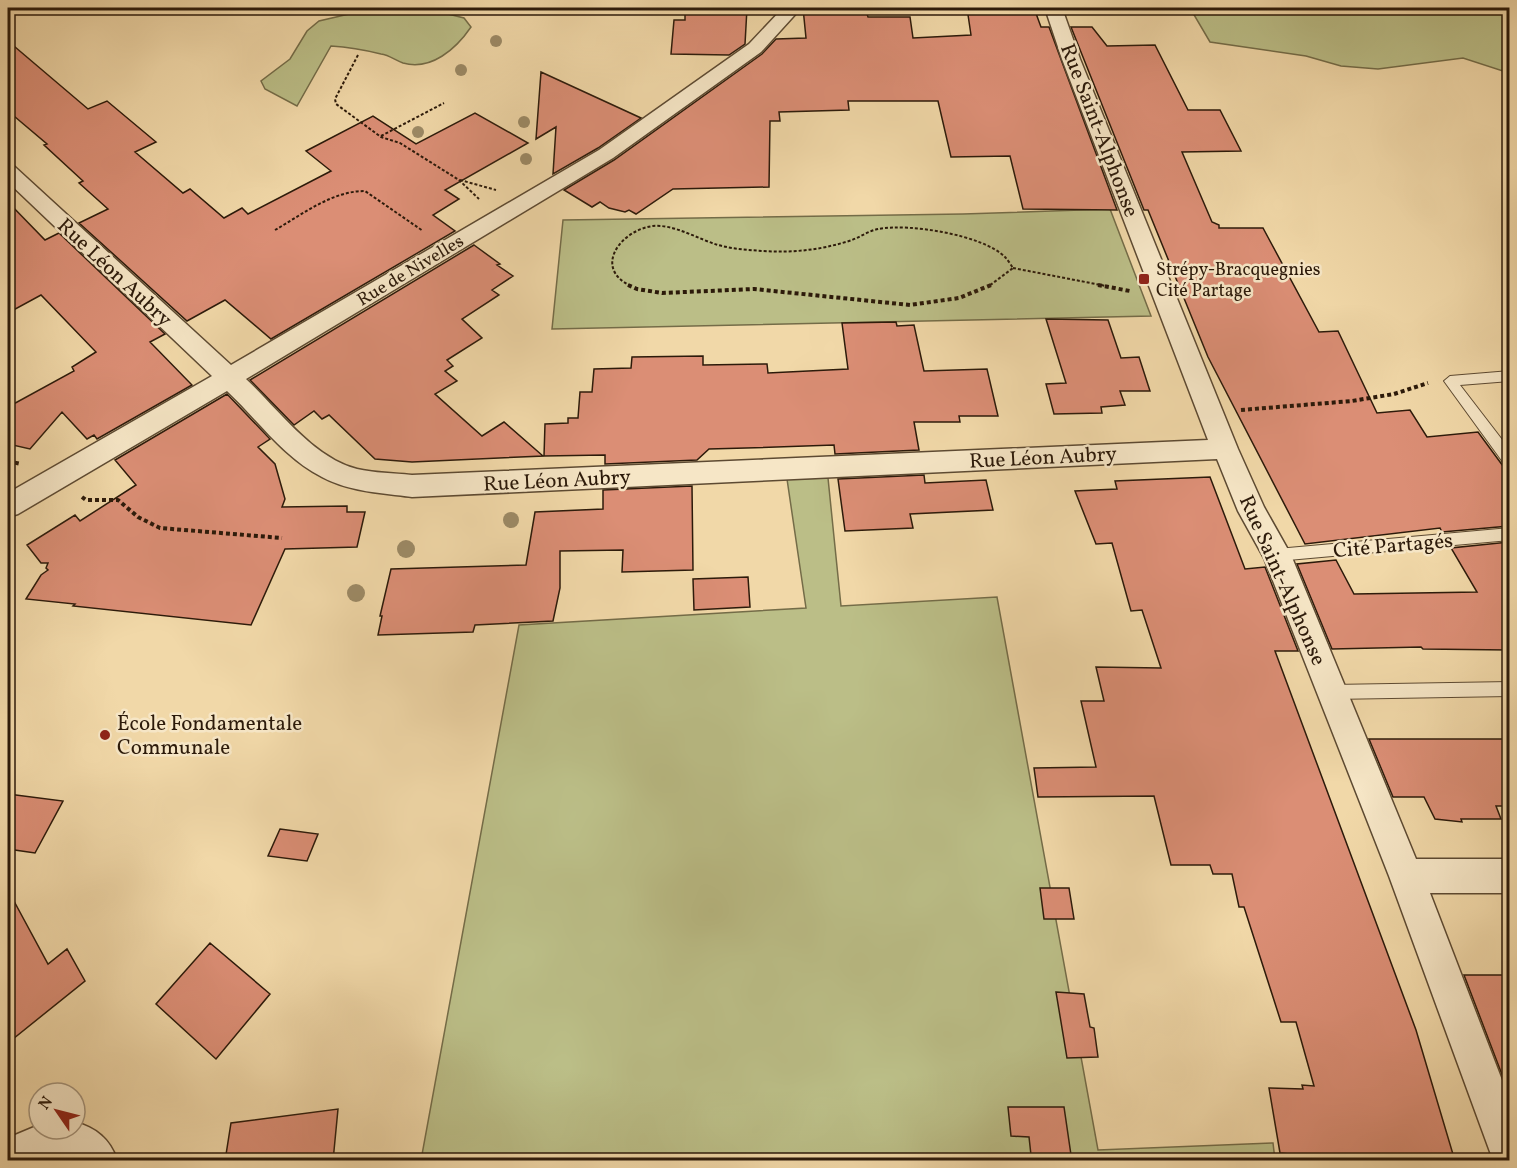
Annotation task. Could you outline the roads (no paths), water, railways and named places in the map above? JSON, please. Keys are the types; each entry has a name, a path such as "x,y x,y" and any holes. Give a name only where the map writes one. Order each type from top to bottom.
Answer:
{"street":[{"name":"Rue de Nivelles","path":"8,506 606,154 755,48 792,8"},
{"name":"Rue Saint-Alphonse","path":"1054,8 1165,297 1252,511 1277,555 1406,876 1508,1140"},
{"name":"Rue Léon Aubry","path":"8,171 229,378 294,444 331,470 356,479 403,486 1226,449"},
{"path":"1406,876 1509,876"},
{"path":"8,1160 26,1147 46,1141 66,1140 82,1145 97,1161"}],"lane":[{"path":"1509,376 1450,381 1509,461"},
{"name":"Cité Partagés","path":"1277,555 1509,534"},
{"path":"1332,692 1509,689"}],"place":[{"name":"Strépy-Bracquegnies Cité Partage","path":"1144,279"},
{"name":"École Fondamentale Communale","path":"105,735"}]}
